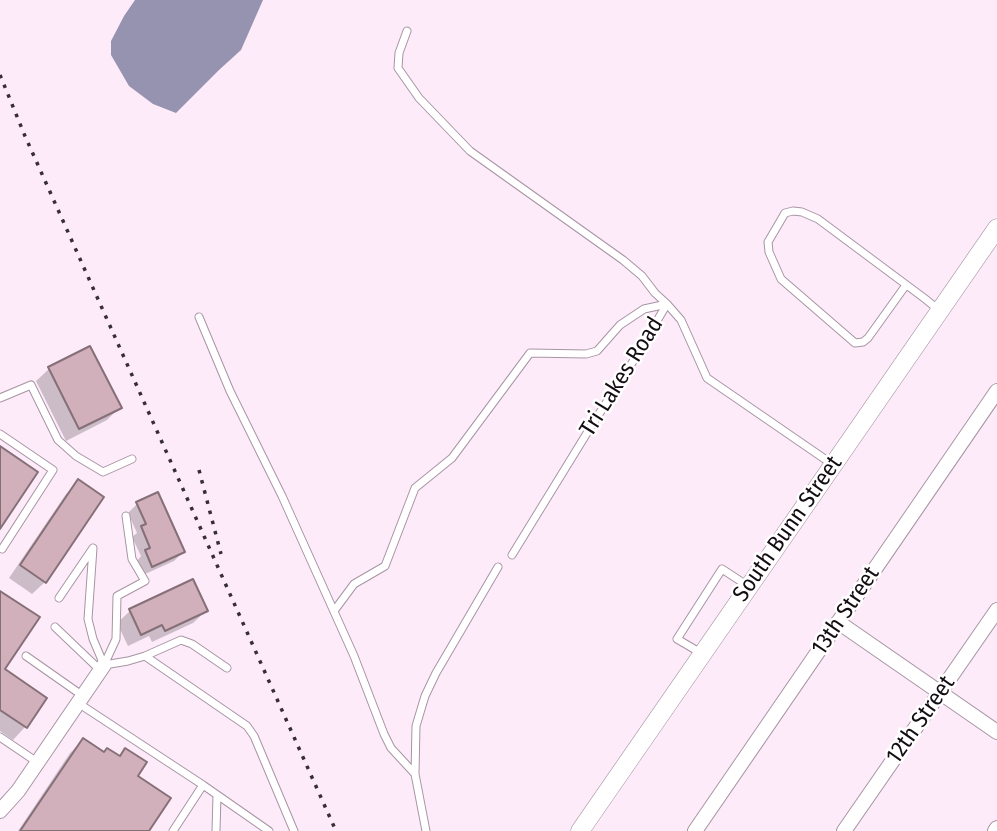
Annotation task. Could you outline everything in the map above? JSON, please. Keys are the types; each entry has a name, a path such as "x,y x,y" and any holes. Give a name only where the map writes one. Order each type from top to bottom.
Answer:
{"street":[{"name":"South Bunn Street","path":"584,830 748,586 997,228"},
{"name":"13th Street","path":"695,831 997,391"},
{"name":"12th Street","path":"845,831 997,610"},
{"path":"838,622 997,732"},
{"path":"0,811 18,791 102,667"}],"lane":[{"name":"Tri Lakes Road","path":"407,31 399,53 398,68 419,98 470,151 617,256 642,276 667,304 512,555"},
{"path":"906,285 868,338 855,343 780,279 768,242 785,213 802,212 818,219 940,310"},
{"path":"334,611 354,584 385,566 415,488 452,458 530,353 586,354 597,351 620,325 644,309 667,304 681,320 707,378 832,464"},
{"path":"199,317 230,391 282,496 334,611 391,748 415,774"},
{"path":"0,398 31,385 58,440 76,456 103,472 132,459"},
{"path":"0,434 53,470 2,548"},
{"path":"102,667 116,639 117,596 145,580 132,559 126,516"},
{"path":"59,598 93,548 88,619 102,667"},
{"path":"426,831 415,774 416,726 425,696 436,673 498,567"},
{"path":"702,654 677,639 722,569 748,586"},
{"path":"55,627 102,667"},
{"path":"102,667 145,656 181,640 192,644 227,668"},
{"path":"26,656 80,699 269,831"},
{"path":"145,656 247,726 254,736 294,831"},
{"path":"0,737 38,762"},
{"path":"173,831 203,785"},
{"path":"216,831 218,795"}],"shaded area":[{"path":"135,0 263,0 241,50 176,113 153,104 129,86 111,55 111,41"}],"building":[{"path":"90,346 122,408 79,429 48,367"},
{"path":"0,446 38,472 0,529"},
{"path":"78,479 104,497 46,583 20,565"},
{"path":"158,492 185,552 152,567 145,550 150,548 141,526 146,524 136,502"},
{"path":"193,579 208,611 165,631 162,625 141,635 129,609"},
{"path":"0,591 40,617 5,669 47,698 27,728 0,710"},
{"path":"83,738 104,752 107,748 120,756 125,748 147,762 138,776 171,798 149,831 20,831"}],"railway":[{"path":"0,75 336,831"},
{"path":"199,470 221,554"}]}
